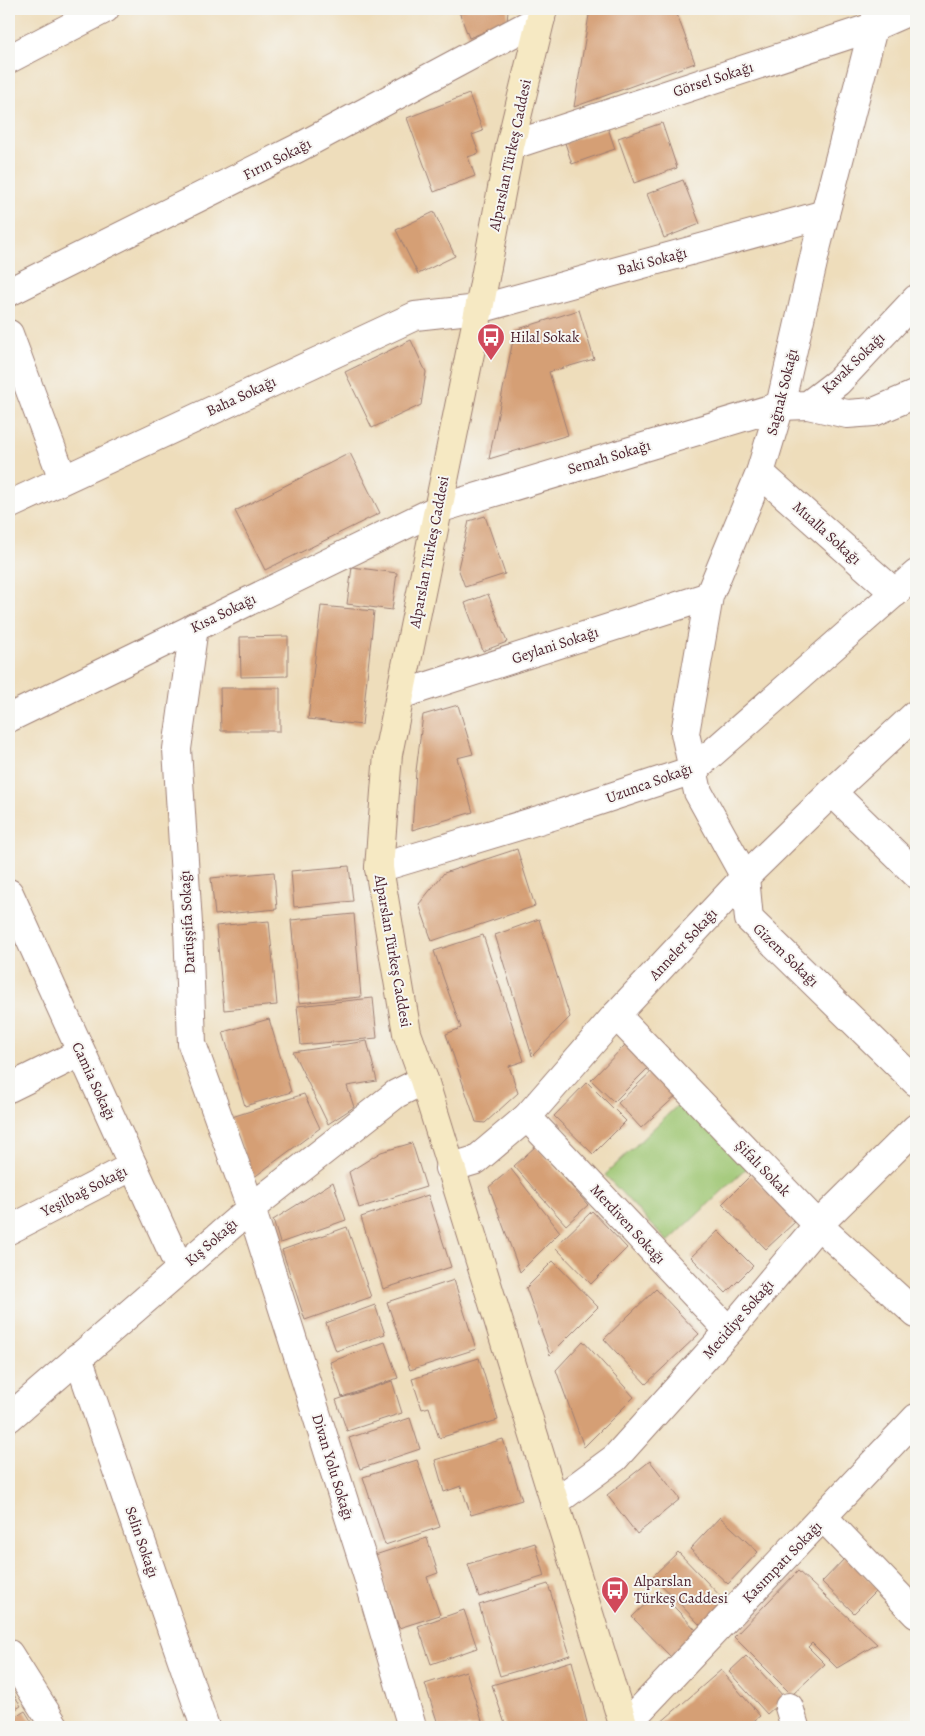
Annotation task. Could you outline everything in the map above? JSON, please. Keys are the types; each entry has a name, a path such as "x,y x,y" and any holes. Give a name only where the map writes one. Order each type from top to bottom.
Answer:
{"street":[{"path":"9,59 105,9"},
{"name":"Görsel Sokağı","path":"510,146 875,18 914,9"},
{"name":"Alparslan Türkeş Caddesi","path":"542,14 510,146 479,309 388,754 379,868 407,1033 424,1080 449,1168 623,1724"},
{"name":"Fırın Sokağı","path":"9,292 298,148 542,14"},
{"name":"Sağnak Sokağı","path":"693,770 685,733 709,596 760,473 780,406 875,18"},
{"name":"Baki Sokağı","path":"479,309 826,214"},
{"name":"Kavak Sokağı","path":"780,406 808,405 838,382 916,299"},
{"name":"Baha Sokağı","path":"9,505 415,316 479,309"},
{"path":"9,334 63,479"},
{"path":"808,405 847,414 874,412 916,394"},
{"name":"Semah Sokağı","path":"438,509 780,406"},
{"name":"Mualla Sokağı","path":"760,473 895,593"},
{"name":"Kısa Sokağı","path":"9,718 438,509"},
{"name":"Uzunca Sokağı","path":"379,868 562,813 693,770 916,574"},
{"name":"Geylani Sokağı","path":"400,695 709,596"},
{"name":"Darüşşifa Sokağı","path":"194,627 176,749 188,924 192,1044 251,1208"},
{"name":"Anneler Sokağı","path":"449,1168 476,1160 527,1117 616,1015 745,877 916,714"},
{"name":"Gizem Sokağı","path":"693,770 698,792 745,877 749,918 916,1082"},
{"path":"832,792 916,874"},
{"name":"Camia Sokağı","path":"9,893 80,1053 180,1269"},
{"name":"Şifalı Sokak","path":"616,1015 818,1225 916,1314"},
{"path":"9,1088 80,1053"},
{"name":"Kış Sokağı","path":"9,1418 251,1208 396,1094 424,1080"},
{"name":"Merdiven Sokağı","path":"527,1117 729,1331"},
{"name":"Mecidiye Sokağı","path":"554,1503 615,1458 729,1331 818,1225 916,1128"},
{"name":"Yeşilbağ Sokağı","path":"9,1230 133,1166"},
{"name":"Divan Yolu Sokağı","path":"251,1208 368,1577 412,1727"},
{"name":"Selin Sokağı","path":"78,1357 205,1727"},
{"name":"Kasımpatı Sokağı","path":"623,1724 638,1712 824,1518 916,1418"},
{"path":"824,1518 916,1613"},
{"path":"9,1654 55,1727"}],"green space":[{"path":"684,1099 748,1167 668,1242 605,1175"}],"building":[{"path":"458,9 508,9 507,23 469,38"},
{"path":"590,9 675,9 695,63 574,107"},
{"path":"469,94 483,131 472,135 479,153 468,157 475,176 434,192 407,118"},
{"path":"662,123 677,168 634,183 618,138"},
{"path":"608,128 615,149 572,164 565,143"},
{"path":"683,180 700,224 664,238 647,194"},
{"path":"434,212 455,256 418,274 396,230"},
{"path":"579,310 594,359 549,372 568,435 489,459 515,330"},
{"path":"411,340 426,372 421,405 372,428 345,372"},
{"path":"350,453 380,513 265,570 235,511"},
{"path":"485,516 505,574 465,587 458,568 469,521"},
{"path":"352,567 397,573 392,610 347,604"},
{"path":"488,594 507,642 483,651 465,603"},
{"path":"321,606 374,611 362,725 308,719"},
{"path":"288,636 288,676 241,677 240,637"},
{"path":"220,688 280,688 280,731 221,731"},
{"path":"458,705 473,754 457,758 473,812 412,830 416,771 423,715"},
{"path":"517,849 535,906 432,941 419,904 444,873"},
{"path":"349,866 353,901 294,907 291,871"},
{"path":"274,872 277,909 215,915 211,878"},
{"path":"354,914 361,997 299,1003 291,920"},
{"path":"539,919 570,1017 532,1056 495,935"},
{"path":"269,921 277,1005 224,1010 216,926"},
{"path":"483,935 524,1061 509,1066 518,1093 485,1123 476,1122 446,1034 461,1028 434,951"},
{"path":"373,998 377,1038 301,1045 297,1006"},
{"path":"269,1019 291,1092 245,1106 223,1032"},
{"path":"367,1041 377,1081 347,1086 354,1107 328,1124 293,1052"},
{"path":"626,1044 649,1067 614,1102 591,1080"},
{"path":"655,1068 678,1094 641,1128 618,1103"},
{"path":"587,1082 626,1121 593,1154 554,1116"},
{"path":"304,1094 320,1128 253,1178 232,1117"},
{"path":"412,1143 426,1187 359,1208 349,1172 381,1152"},
{"path":"536,1146 588,1205 566,1225 514,1166"},
{"path":"511,1169 560,1232 520,1272 489,1187"},
{"path":"751,1175 796,1221 766,1249 722,1204"},
{"path":"333,1182 346,1220 280,1243 273,1220"},
{"path":"428,1195 451,1267 383,1289 361,1217"},
{"path":"592,1211 627,1248 591,1284 555,1247"},
{"path":"347,1227 371,1297 305,1320 282,1250"},
{"path":"718,1231 753,1266 726,1293 691,1257"},
{"path":"553,1261 598,1307 550,1355 526,1288"},
{"path":"454,1280 476,1349 410,1370 387,1302"},
{"path":"656,1289 699,1334 646,1384 604,1339"},
{"path":"375,1305 385,1334 336,1351 326,1323"},
{"path":"583,1341 634,1397 584,1447 556,1370"},
{"path":"385,1342 398,1378 342,1397 330,1362"},
{"path":"479,1358 498,1420 439,1438 429,1407 422,1409 412,1379"},
{"path":"392,1381 402,1413 347,1431 336,1400"},
{"path":"410,1418 420,1449 360,1469 349,1438"},
{"path":"503,1439 522,1500 471,1515 461,1486 444,1492 435,1460"},
{"path":"417,1460 440,1527 385,1545 363,1477"},
{"path":"650,1461 680,1499 637,1534 607,1495"},
{"path":"720,1517 758,1552 728,1584 690,1549"},
{"path":"427,1538 438,1573 427,1577 440,1615 399,1628 375,1555"},
{"path":"535,1543 545,1576 479,1597 468,1564"},
{"path":"678,1552 726,1602 701,1626 653,1576"},
{"path":"846,1557 878,1589 854,1613 822,1582"},
{"path":"798,1571 877,1644 837,1668 812,1643 808,1647 825,1664 792,1695 734,1637"},
{"path":"548,1584 570,1655 500,1676 479,1605"},
{"path":"659,1591 697,1631 671,1657 632,1617"},
{"path":"464,1610 477,1648 431,1664 418,1626"},
{"path":"746,1656 785,1698 767,1714 729,1672"},
{"path":"572,1661 588,1727 506,1727 492,1685"},
{"path":"721,1670 760,1716 746,1727 660,1727 659,1724"},
{"path":"466,1671 484,1727 439,1727 425,1684"},
{"path":"9,1687 21,1706 9,1713"},
{"path":"25,1711 35,1727 9,1727 9,1721"}],"place":[{"name":"Hilal Sokak","path":"491,361"},
{"name":"Alparslan Türkeş Caddesi","path":"615,1614"}]}
